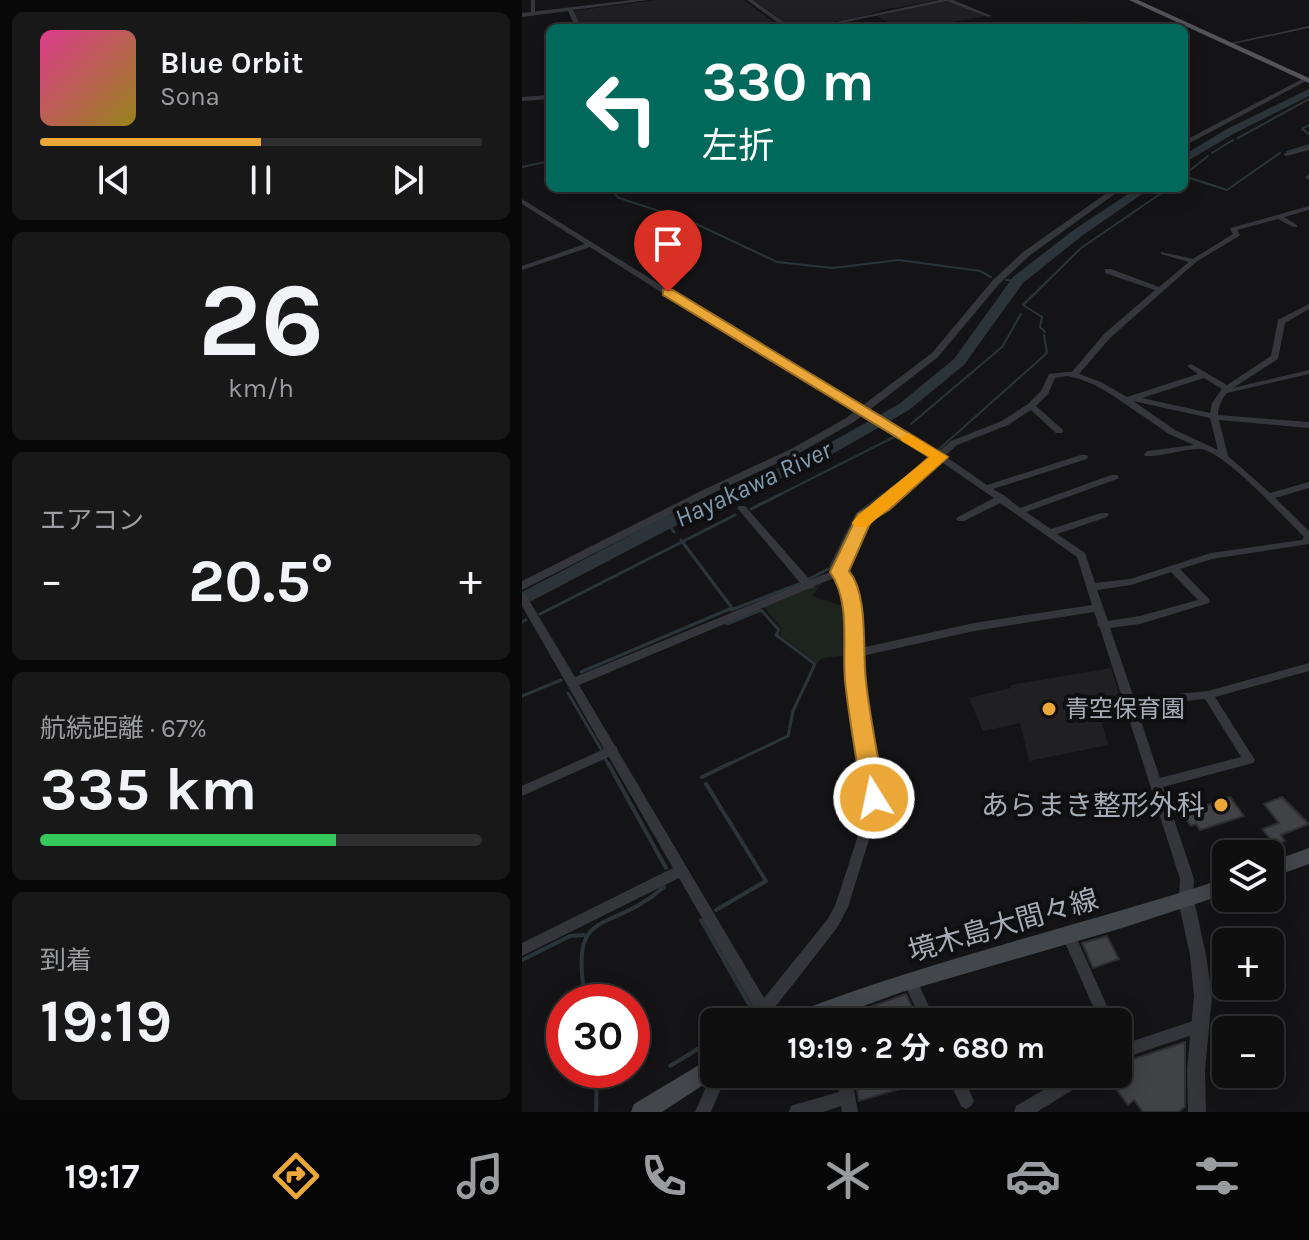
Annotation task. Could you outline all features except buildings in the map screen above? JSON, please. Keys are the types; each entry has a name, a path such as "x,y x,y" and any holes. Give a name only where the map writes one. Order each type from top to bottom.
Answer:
{"main road":[{"path":"1132,0 1184,24"},
{"path":"1188,26 1307,80"},
{"path":"1284,865 1309,856"},
{"name":"境木島大間々線","path":"847,1008 910,981 1212,891"},
{"path":"642,1112 700,1075"}],"street":[{"path":"533,0 533,14"},
{"path":"522,15 645,0"},
{"path":"750,0 783,24"},
{"path":"830,24 948,0 990,16"},
{"path":"570,10 577,24"},
{"path":"1228,44 1309,27"},
{"path":"1188,142 1307,80"},
{"path":"522,99 546,97"},
{"path":"1286,154 1309,148"},
{"path":"522,586 832,432 866,412 935,355 1013,265 1113,192"},
{"path":"522,201 719,325 940,457 1053,532 1081,555 1187,879 1186,900 1203,996 1196,1111"},
{"path":"1073,376 1107,336 1194,261 1237,235 1233,229 1309,208"},
{"path":"1278,216 1295,226"},
{"path":"522,268 591,244"},
{"path":"1163,253 1194,261"},
{"path":"1108,271 1161,290"},
{"path":"1224,456 1216,417 1218,400 1227,390 1275,357 1281,322 1309,306"},
{"path":"1191,366 1227,390 1309,372"},
{"path":"1130,399 1204,375"},
{"path":"574,682 839,572 864,517 883,507 954,443 1005,423 1031,406 1045,392 1052,376 1073,376 1130,399 1216,417 1305,425"},
{"path":"1091,587 1131,582 1211,556 1307,547 1309,537 1224,456 1160,425 1130,399"},
{"path":"1031,406 1059,431"},
{"path":"1305,425 1300,420 1309,417"},
{"path":"1148,454 1201,447"},
{"path":"988,488 1084,457"},
{"path":"1021,511 1114,477"},
{"path":"1268,497 1309,485"},
{"path":"961,519 1002,498"},
{"path":"742,508 809,586"},
{"path":"1053,532 1104,515"},
{"path":"1102,625 1140,620 1205,601 1173,568"},
{"path":"773,1008 837,916 874,798 855,680 853,616 845,577 839,572"},
{"path":"522,597 762,1008"},
{"path":"856,653 974,627 1097,608"},
{"path":"1129,703 1208,695 1309,667"},
{"path":"1156,784 1249,760 1208,695"},
{"path":"522,791 613,750"},
{"path":"522,950 682,870"},
{"path":"1069,936 1101,1008"},
{"path":"910,981 923,1008"},
{"path":"1132,1047 1199,1026"},
{"path":"703,1112 713,1088"},
{"path":"960,1088 966,1101"},
{"path":"1022,1112 1062,1088"},
{"path":"797,1112 849,1104"}],"shaded area":[{"path":"656,0 744,0 776,24 580,24 574,11"},
{"path":"754,0 938,0 852,19 819,24 787,24"},
{"path":"948,1 986,16 942,24 892,24 873,14"},
{"path":"1085,21 1108,24 1051,24"},
{"path":"822,583 812,596 848,608 850,655 822,658 817,663 780,635 782,629 764,607"},
{"name":"青空保育園","path":"1111,668 1127,719 1102,723 1108,745 1029,761 1020,723 983,731 969,698 1011,688 1011,685"}],"waterway":[{"name":"Hayakawa River","path":"1188,158 1231,131 1309,92"},
{"path":"1238,138 1309,99"},
{"path":"1309,125 1302,129 1309,134"},
{"path":"1212,153 1233,140"},
{"path":"1287,152 1309,145"},
{"path":"1188,177 1227,190 1280,153"},
{"path":"1188,172 1208,156"},
{"path":"522,167 546,162"},
{"path":"614,192 619,198 690,221 777,262 833,268 899,260 980,271 991,277"},
{"name":"Hayakawa River","path":"522,600 669,522 818,456 904,407 959,362 1018,280 1079,232 1139,192"},
{"path":"1045,332 1040,327 1042,317 1023,305 1081,248 1163,192"},
{"path":"1006,280 1017,281"},
{"path":"911,424 1002,347 1021,314"},
{"path":"938,450 1047,353 1044,335"},
{"path":"777,496 896,436"},
{"path":"881,496 931,458"},
{"path":"777,496 781,494"},
{"path":"809,579 830,568 857,514 884,494"},
{"path":"751,509 777,496"},
{"path":"682,542 735,515"},
{"path":"667,523 674,532"},
{"path":"540,614 682,542"},
{"path":"581,672 732,608 682,542"},
{"path":"731,610 799,584"},
{"path":"727,624 761,610 779,630 776,635 815,664 793,711 788,736 727,765"},
{"path":"522,622 526,620"},
{"path":"522,696 561,680"},
{"path":"568,693 601,749"},
{"path":"606,760 609,765"},
{"path":"608,763 666,868"},
{"path":"702,777 731,763"},
{"path":"706,784 766,881 716,910"},
{"path":"584,984 582,949 588,935 597,926 644,902 664,887"},
{"path":"701,920 751,1008"},
{"path":"522,960 570,936 584,935"},
{"path":"670,1066 700,1048"},
{"path":"596,1112 597,1088"}],"slow traffic":[{"path":"861,523 864,517 883,507 940,457 908,438"}],"place":[{"name":"青空保育園","path":"1049,709"},
{"name":"あらまき整形外科","path":"1221,805"}],"route":[{"path":"668,292 940,457 883,507 864,517 839,572 845,577 853,616 855,680 874,798"}]}
